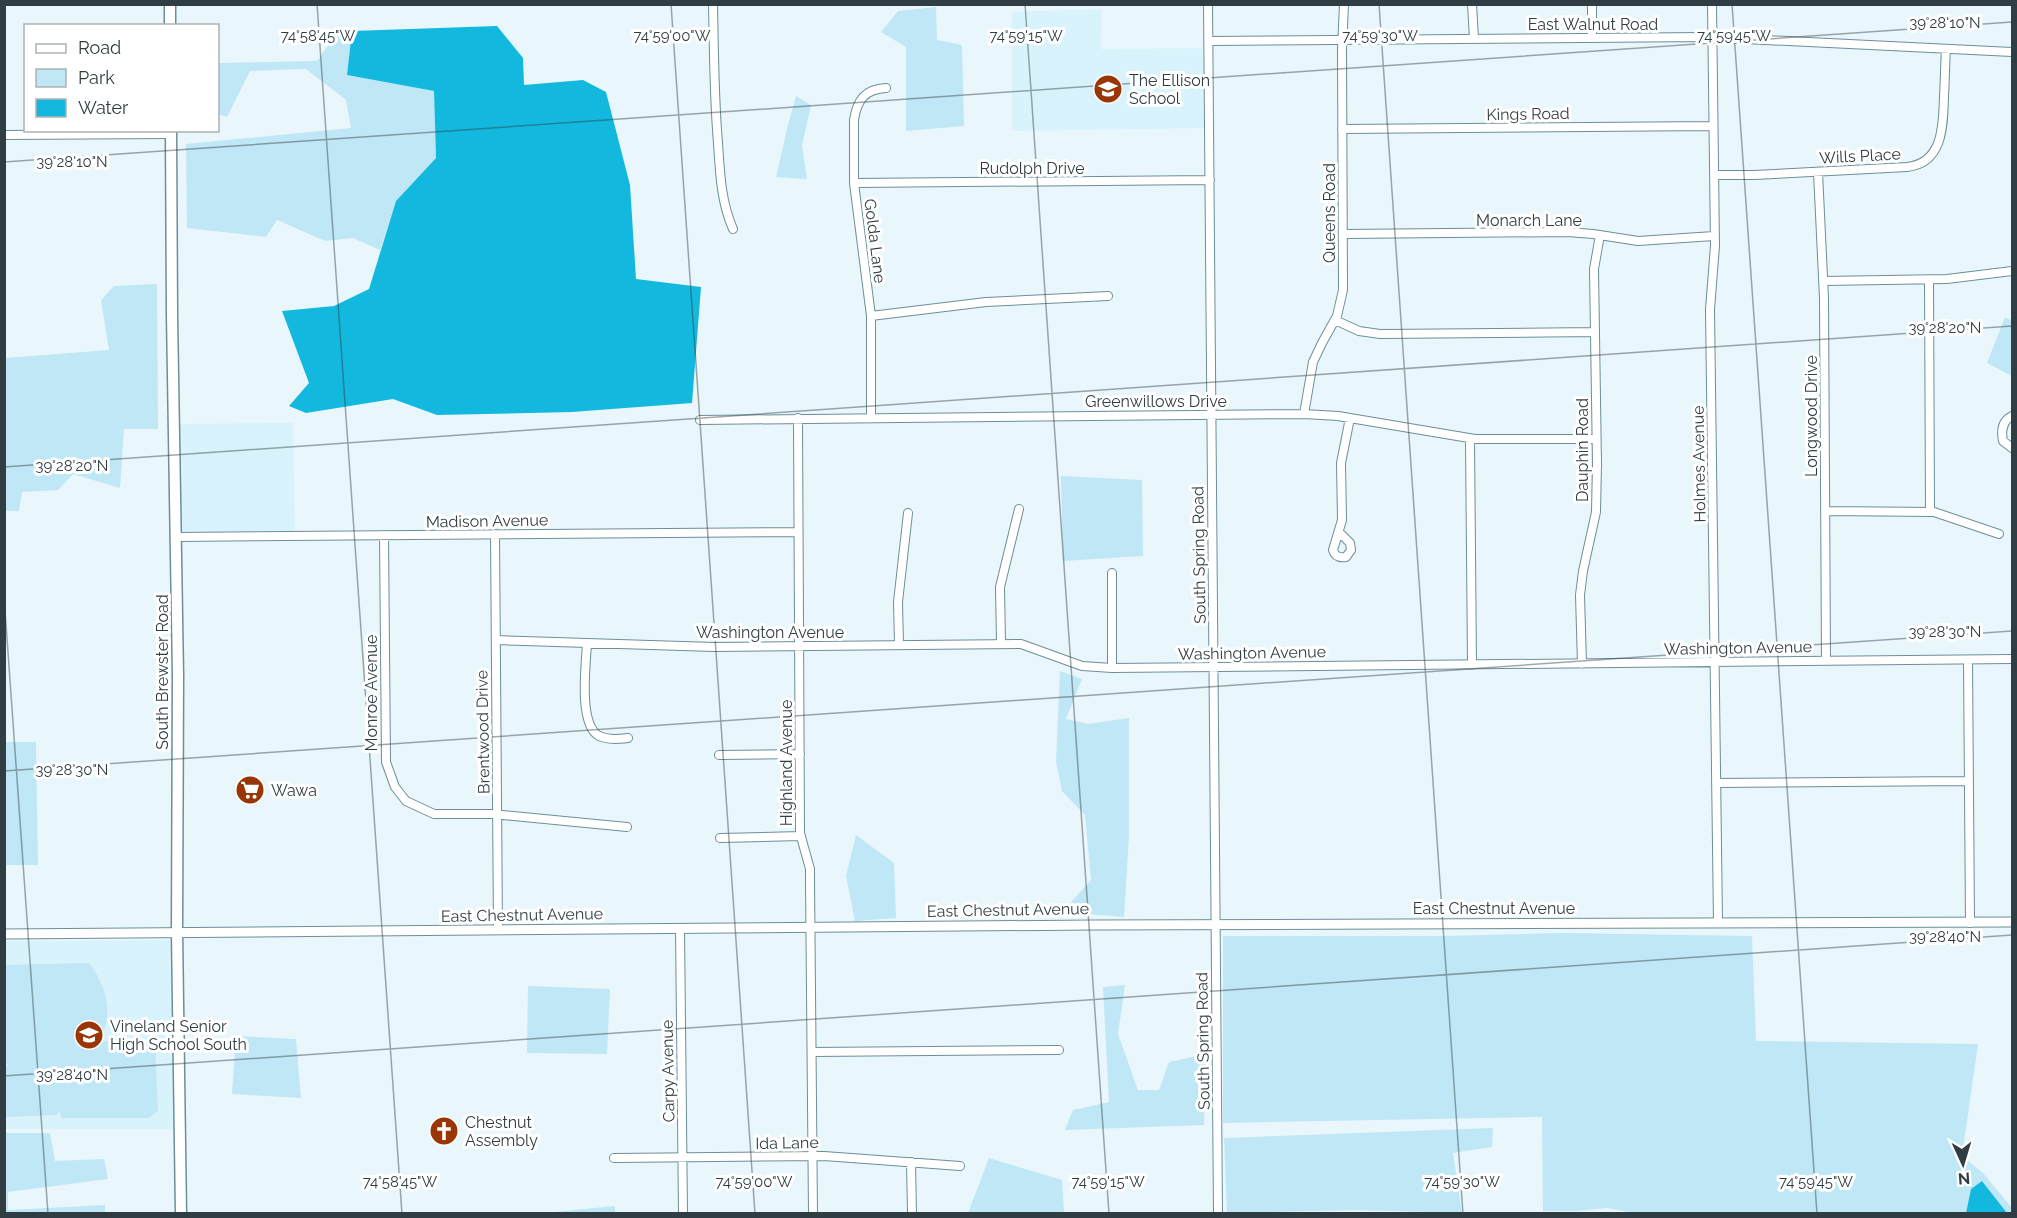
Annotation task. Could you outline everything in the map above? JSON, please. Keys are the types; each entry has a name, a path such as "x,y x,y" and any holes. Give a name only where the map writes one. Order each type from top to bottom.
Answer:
{"main road":[{"path":"170,4 170,24"},
{"name":"South Brewster Road","path":"171,132 181,1214"}],"street":[{"path":"713,4 714,72 720,168 725,211 733,229"},
{"name":"South Spring Road","path":"1208,4 1218,1214"},
{"name":"Queens Road","path":"1304,414 1314,363 1335,320 1342,290 1344,4"},
{"path":"1473,4 1473,39"},
{"path":"1592,4 1592,38"},
{"name":"Holmes Avenue","path":"1713,4 1714,236 1710,309 1718,923"},
{"name":"East Walnut Road","path":"1209,41 1713,37 2013,52"},
{"name":"Wills Place","path":"1714,175 1907,167 1926,160 1936,149 1943,129 1946,48"},
{"name":"Golda Lane","path":"871,417 871,316 854,183 853,132 855,110 864,95 869,90 886,88"},
{"name":"Kings Road","path":"1342,129 1713,126"},
{"path":"4,135 171,132"},
{"name":"Longwood Drive","path":"1818,172 1823,280 1826,661"},
{"name":"Rudolph Drive","path":"854,183 1210,180"},
{"name":"Monarch Lane","path":"1343,234 1568,232 1643,241 1714,236"},
{"name":"Dauphin Road","path":"1582,664 1580,595 1583,571 1595,521 1597,479 1594,269 1600,235"},
{"path":"1823,280 1929,280 2013,271"},
{"path":"1929,280 1930,511"},
{"path":"871,316 986,302 1108,296"},
{"path":"1335,320 1359,331 1380,334 1595,332"},
{"name":"Greenwillows Drive","path":"700,420 714,418 1304,414 1350,418 1470,439 1596,439"},
{"path":"2013,416 2005,422 2001,431 2003,441 2013,448"},
{"name":"Highland Avenue","path":"798,418 801,836 810,869 813,1214"},
{"path":"1342,535 1350,543 1351,550 1346,557 1340,558 1334,553 1333,548 1340,533 1342,520 1341,463 1350,418"},
{"path":"1470,439 1472,665"},
{"path":"1001,643 1000,587 1019,509"},
{"path":"1825,511 1930,511 1999,534"},
{"path":"899,645 898,602 908,513"},
{"name":"Madison Avenue","path":"176,537 798,532"},
{"name":"Brentwood Drive","path":"495,534 498,930"},
{"name":"Monroe Avenue","path":"384,535 386,762 395,788 406,801 434,814 497,815 627,827"},
{"path":"1112,573 1112,668"},
{"name":"Washington Avenue","path":"496,640 714,647 1001,643 1029,646 1082,666 1112,668 2013,659"},
{"path":"587,643 585,704 590,727 602,737 628,738"},
{"path":"1968,660 1970,922"},
{"path":"719,755 800,754"},
{"path":"1716,783 1968,781"},
{"path":"720,838 801,836"},
{"name":"East Chestnut Avenue","path":"4,934 1215,924 2013,922"},
{"name":"Carpy Avenue","path":"680,928 683,1214"},
{"path":"812,1052 1059,1050"},
{"name":"Ida Lane","path":"614,1158 813,1156 960,1166"},
{"path":"911,1162 912,1214"}],"shaded area":[{"name":"The Ellison School","path":"1102,9 1101,49 1203,48 1204,128 1012,131 1012,12"},
{"path":"293,423 295,532 180,532 178,424"},
{"name":"Vineland Senior High School South","path":"173,940 175,1129 5,1129 4,941"}],"green space":[{"path":"936,7 937,40 962,45 964,126 906,131 906,47 881,32 898,11"},
{"path":"340,29 352,31 347,75 434,91 436,158 396,201 380,250 353,238 325,241 277,220 266,237 187,228 186,144 351,128 346,100 306,69 250,71 227,117 219,114 219,63 317,61"},
{"path":"796,96 811,105 802,146 807,179 776,177"},
{"path":"157,284 158,429 124,429 120,488 73,474 58,490 22,492 19,511 5,511 5,358 109,350 101,300 114,286"},
{"path":"2005,317 2012,321 2012,376 1987,363"},
{"path":"1061,476 1142,480 1143,556 1063,561"},
{"path":"1060,671 1082,679 1066,719 1088,724 1129,718 1129,835 1124,917 1062,912 1091,880 1085,815 1062,791 1056,762"},
{"path":"5,742 36,742 38,865 5,865"},
{"path":"856,835 894,863 896,918 855,921 846,876"},
{"path":"1561,933 1752,936 1756,1041 1978,1044 1962,1156 1983,1173 2012,1208 2012,1213 2007,1213 1982,1181 1971,1189 1966,1213 1640,1214 1607,1208 1543,1211 1542,1117 1223,1123 1223,936 1444,936"},
{"path":"89,963 100,982 107,1002 106,1022 98,1043 126,1039 155,1043 158,1111 149,1118 61,1118 60,1110 57,1115 5,1117 5,1069 8,1065 4,1062 5,965"},
{"path":"1125,985 1118,1034 1138,1090 1159,1090 1169,1062 1206,1054 1204,1125 1065,1130 1073,1110 1109,1102 1103,987"},
{"path":"528,986 610,989 607,1054 527,1053"},
{"path":"236,1036 296,1039 301,1098 232,1094"},
{"path":"1493,1128 1492,1147 1453,1153 1462,1213 1356,1210 1227,1213 1224,1138"},
{"path":"5,1133 50,1133 55,1161 104,1159 108,1179 8,1192 8,1210 105,1205 105,1213 5,1213"},
{"path":"989,1158 1062,1180 1064,1213 968,1213"},
{"path":"615,1206 615,1213 544,1213"}],"water":[{"path":"497,26 523,58 524,85 583,80 606,92 630,185 636,279 701,287 692,403 572,412 437,415 393,399 306,413 289,406 309,383 282,311 334,306 369,289 396,201 436,158 434,91 347,75 352,31"},
{"path":"1982,1181 2007,1213 1966,1213 1971,1189"}],"place":[{"name":"The Ellison School","path":"1108,89"},
{"name":"Wawa","path":"250,790"},
{"name":"Vineland Senior High School South","path":"89,1035"},
{"name":"Chestnut Assembly","path":"444,1131"}]}
